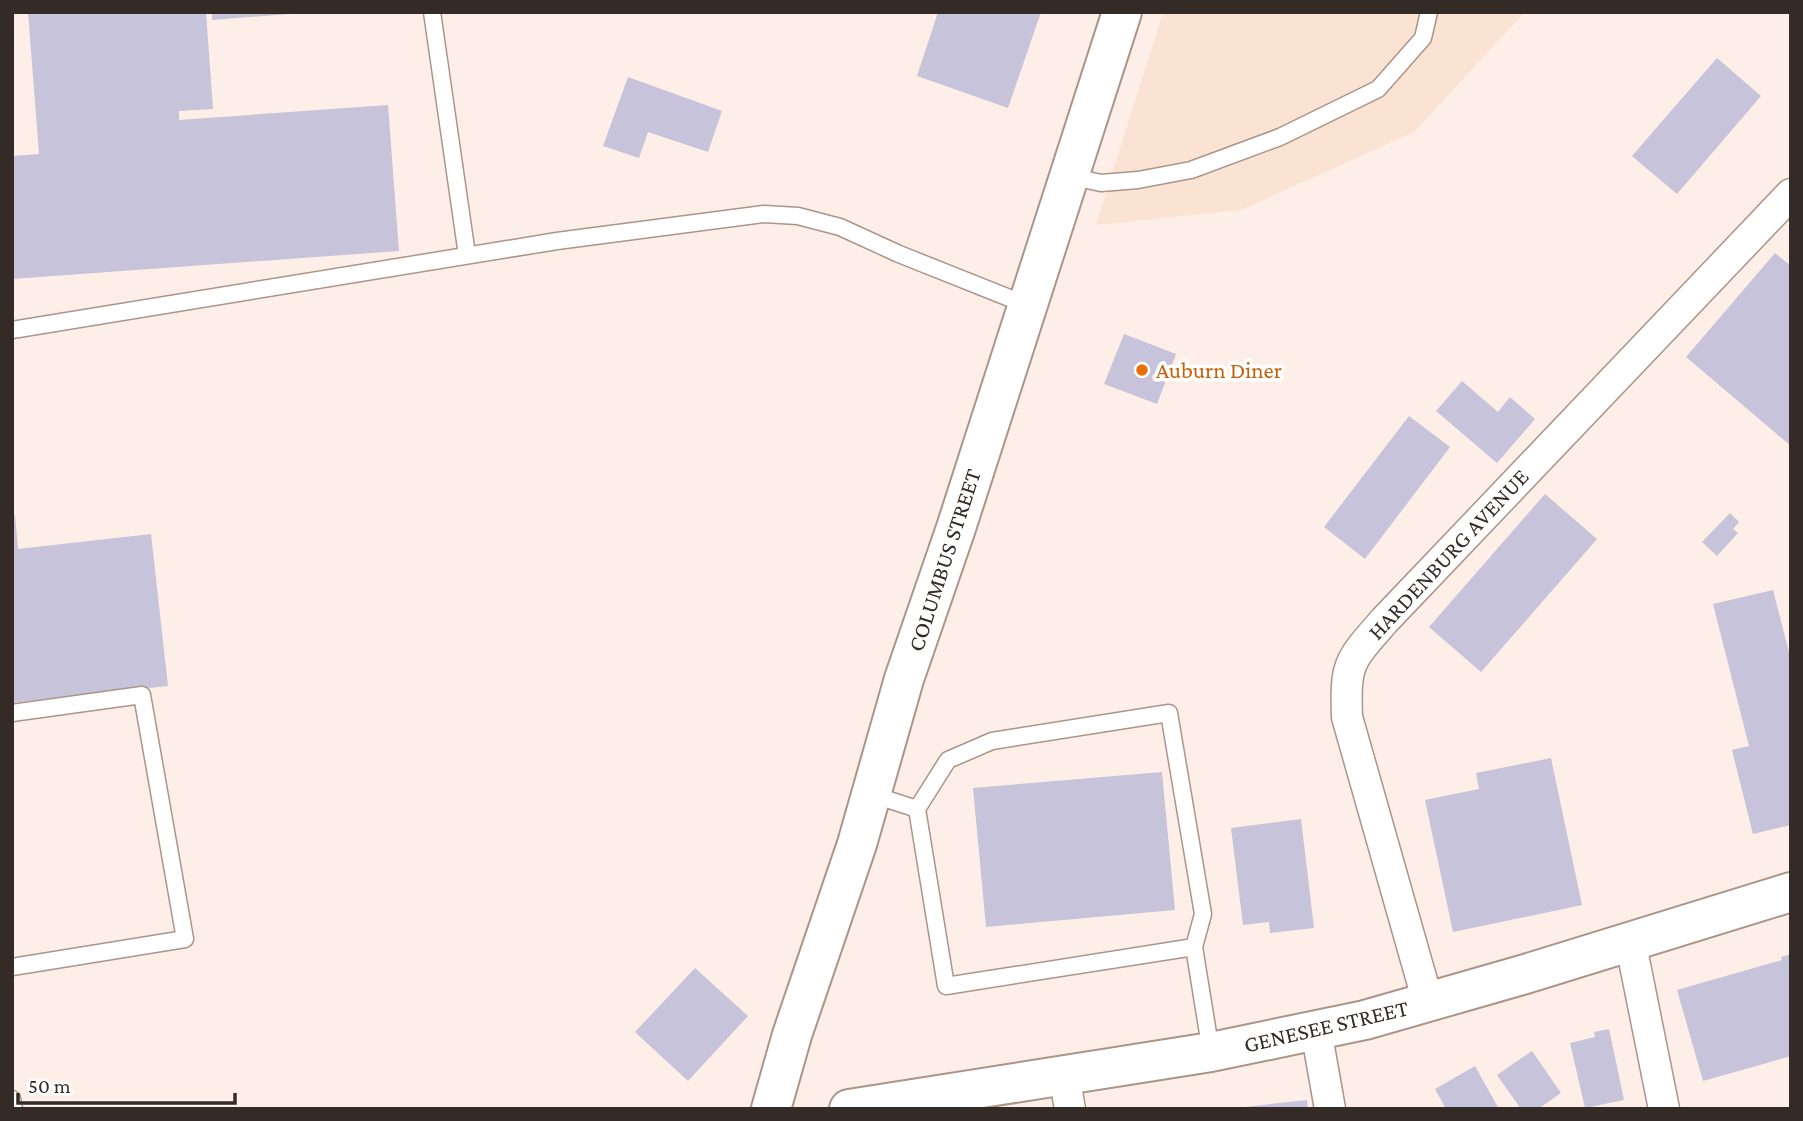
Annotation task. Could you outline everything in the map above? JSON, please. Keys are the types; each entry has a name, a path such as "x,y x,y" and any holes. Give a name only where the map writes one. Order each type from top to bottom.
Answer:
{"street":[{"name":"COLUMBUS STREET","path":"771,1109 792,1035 857,844 904,678 956,528 1122,12"},
{"name":"HARDENBURG AVENUE","path":"1428,1002 1347,717 1348,668 1356,652 1384,621 1785,211"},
{"name":"GENESEE STREET","path":"849,1109 1067,1092 1211,1052 1365,1020 1791,892"},
{"path":"1630,940 1664,1109"},
{"path":"1316,1030 1330,1109"}],"lane":[{"path":"432,12 467,255"},
{"path":"1069,176 1101,183 1138,180 1191,170 1280,138 1378,89 1423,38 1429,12"},
{"path":"12,330 467,255 764,214 797,216 839,227 1027,305"},
{"path":"12,713 142,695 185,939 12,967"},
{"path":"1194,947 946,986 917,809 948,760 992,741 1170,713 1203,914 1194,947 1211,1052"},
{"path":"871,794 917,809"},
{"path":"12,1099 14,1109"}],"shaded area":[{"path":"1163,12 1525,12 1414,132 1241,210 1096,225"}],"building":[{"path":"28,12 206,12 213,109 179,111 179,120 388,105 399,251 12,279 12,156 39,154"},
{"path":"212,12 290,12 290,14 212,20"},
{"path":"938,12 1041,12 1008,108 917,76"},
{"path":"1717,58 1761,96 1677,194 1632,156"},
{"path":"628,77 722,111 708,152 648,132 639,158 603,146"},
{"path":"1775,253 1791,266 1791,446 1686,357"},
{"path":"1124,334 1176,354 1157,404 1104,384"},
{"path":"1462,381 1498,412 1510,397 1535,419 1497,463 1436,411"},
{"path":"1409,416 1450,447 1365,559 1324,527"},
{"path":"1545,494 1597,539 1481,672 1429,627"},
{"path":"1730,513 1739,522 1733,529 1738,533 1717,556 1702,542"},
{"path":"15,515 18,549 151,534 168,686 12,703 12,516"},
{"path":"1773,590 1791,660 1791,825 1753,834 1732,750 1749,746 1713,604"},
{"path":"1551,758 1582,905 1453,932 1425,800 1479,789 1476,773"},
{"path":"1162,772 1175,910 986,927 973,788"},
{"path":"1301,819 1314,928 1270,933 1269,922 1243,925 1231,828"},
{"path":"1791,954 1791,1056 1703,1081 1677,990 1782,960 1781,957"},
{"path":"695,968 748,1016 688,1081 635,1032"},
{"path":"1609,1029 1624,1100 1585,1108 1570,1043 1595,1037 1594,1032"},
{"path":"1532,1051 1561,1093 1538,1109 1521,1109 1497,1075"},
{"path":"1475,1066 1499,1109 1446,1109 1435,1089"},
{"path":"1307,1100 1308,1109 1244,1109 1244,1107"}],"place":[{"name":"Auburn Diner","path":"1142,370"}]}
